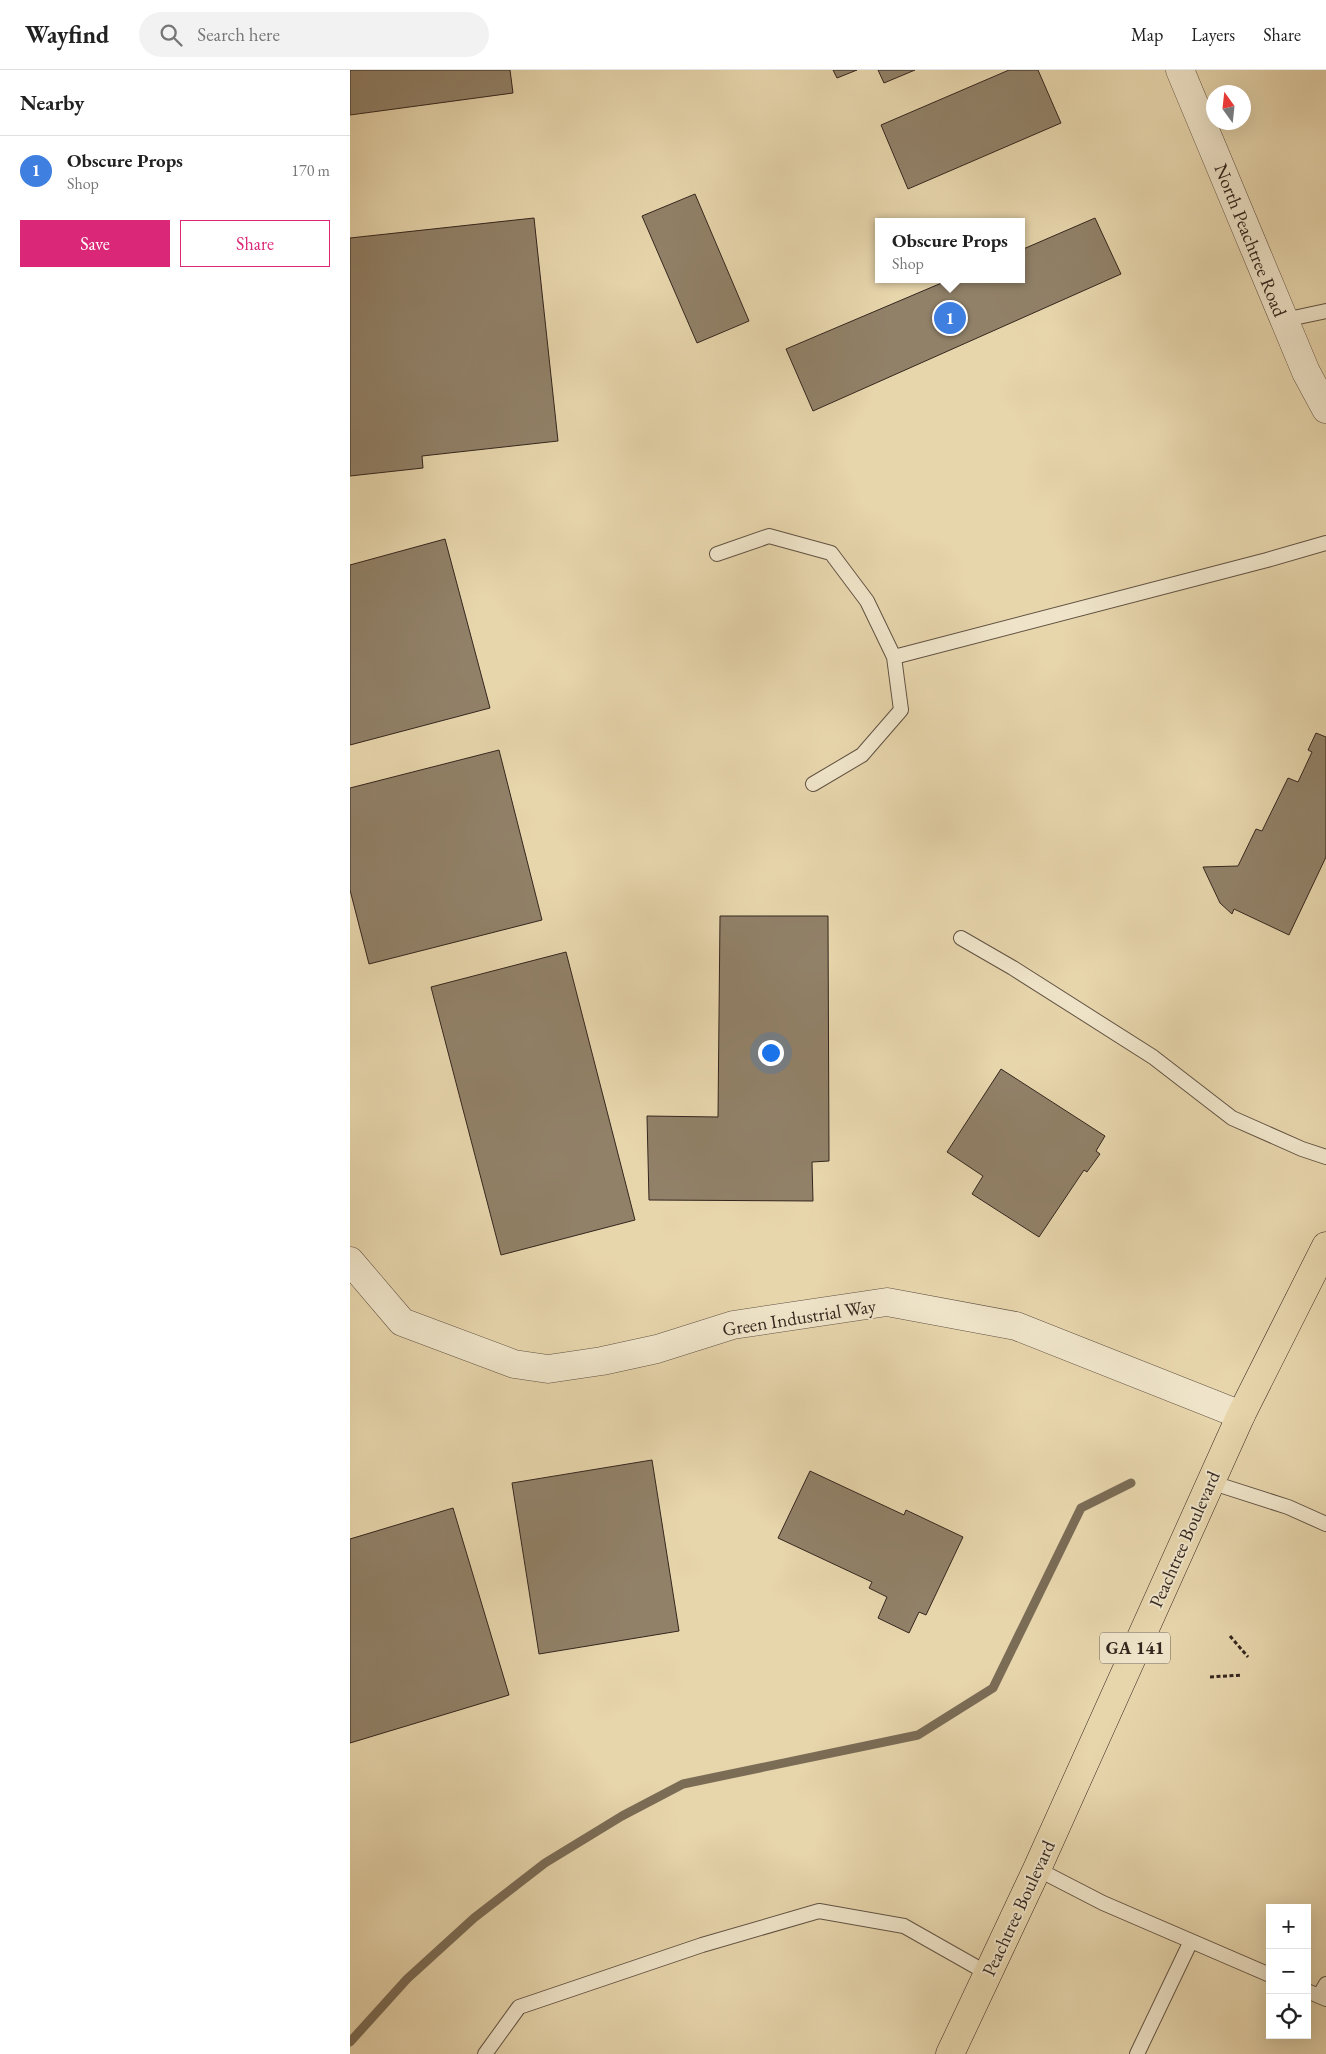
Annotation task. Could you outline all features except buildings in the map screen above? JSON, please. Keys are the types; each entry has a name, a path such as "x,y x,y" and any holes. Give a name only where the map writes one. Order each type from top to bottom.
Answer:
{"highway":[{"name":"Peachtree Boulevard","path":"950,2054 1037,1869 1241,1415 1326,1246"}],"street":[{"name":"North Peachtree Road","path":"1180,70 1306,372 1326,409"},
{"name":"Green Industrial Way","path":"350,1260 402,1322 514,1364 548,1369 602,1361 657,1349 733,1325 887,1302 1016,1326 1241,1415"}],"lane":[{"path":"1284,320 1326,311"},
{"path":"717,554 769,536 832,553 867,601 894,657 901,710 862,755 813,784"},
{"path":"894,657 1326,543"},
{"path":"961,938 1013,968 1153,1057 1232,1118 1302,1149 1326,1157"},
{"path":"1210,1482 1290,1508 1326,1524"},
{"path":"1037,1869 1103,1903 1266,1973"},
{"path":"485,2054 519,2007 702,1946 819,1911 904,1926 987,1973"},
{"path":"1137,2054 1191,1941"}],"path":[{"path":"1230,1636 1248,1657"},
{"path":"1210,1677 1242,1675"}],"waterway":[{"path":"350,2042 407,1979 474,1918 545,1863 622,1816 683,1784 918,1735 993,1688 1081,1508 1131,1483"}],"place":[{"name":"Obscure Props","path":"950,318"}]}
